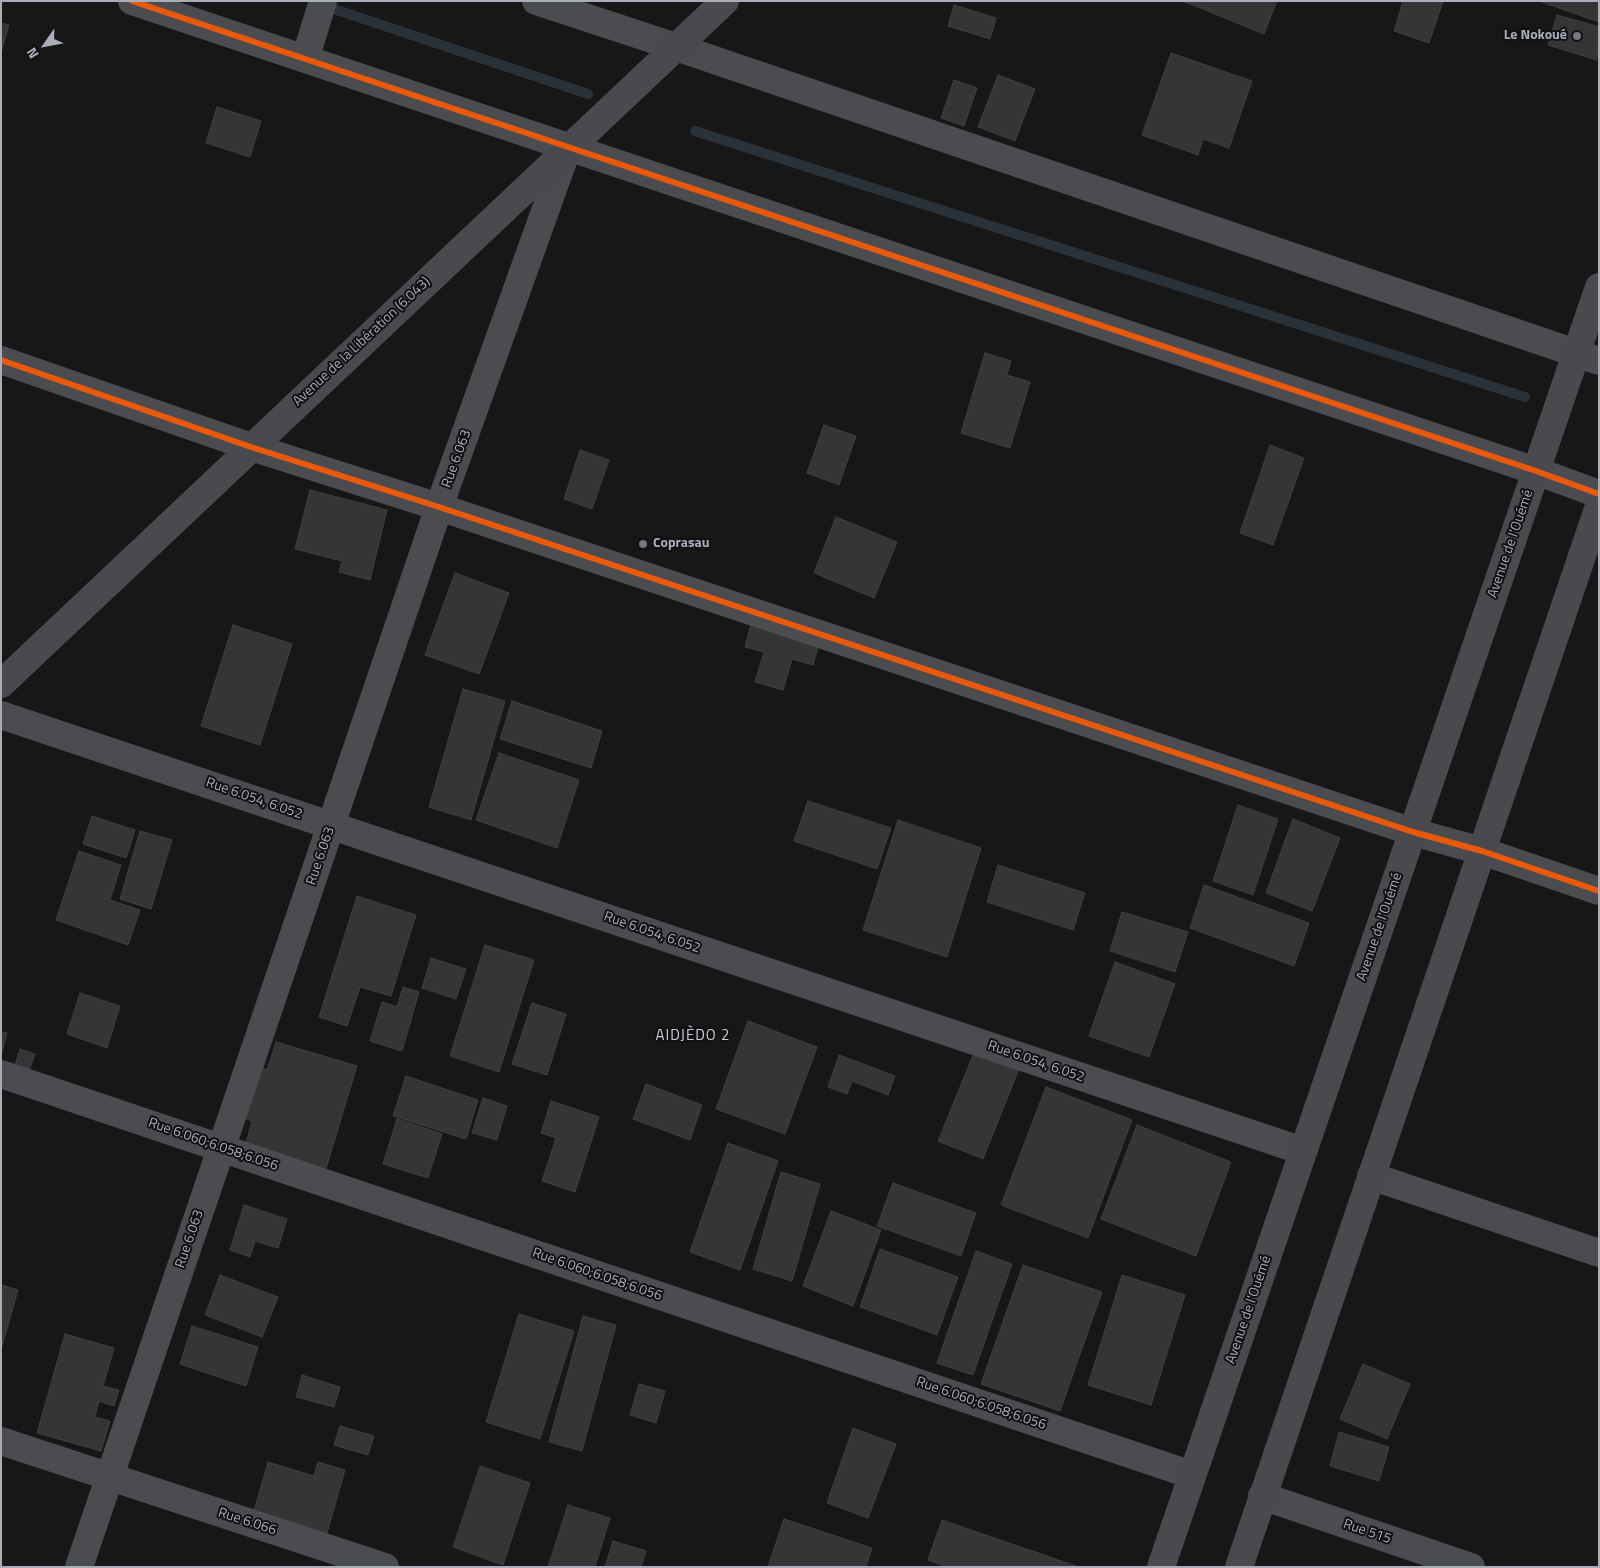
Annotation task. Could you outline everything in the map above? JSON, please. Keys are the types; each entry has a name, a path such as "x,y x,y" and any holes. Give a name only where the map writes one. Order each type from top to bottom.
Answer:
{"main road":[{"name":"Avenue de la Libération (6.043)","path":"1,684 568,147 725,1"},
{"name":"Avenue de l'Ouémé","path":"1161,1567 1536,471 1588,357 1599,287"},
{"path":"1239,1567 1599,506"}],"street":[{"path":"132,1 1536,471 1599,494"},
{"path":"305,59 323,1"},
{"path":"536,1 1588,357"},
{"name":"Rue 6.063","path":"79,1567 440,507 568,147"},
{"path":"1,360 251,447 440,507 1413,832 1482,850 1599,891"},
{"name":"Rue 6.054, 6.052","path":"1,715 1303,1151"},
{"name":"Rue 6.060;6.058;6.056","path":"1,1074 1192,1475"},
{"path":"1371,1176 1599,1253"},
{"name":"Rue 6.066","path":"1,1441 384,1567"},
{"name":"Rue 515","path":"1262,1496 1471,1567"}],"building":[{"path":"1183,1 1277,1 1264,34"},
{"path":"1403,1 1443,1 1429,43 1394,31"},
{"path":"1539,1 1599,1 1599,22"},
{"path":"954,5 996,18 990,39 948,26"},
{"path":"1557,15 1599,27 1597,60 1548,45"},
{"path":"1,23 9,25 1,53"},
{"path":"1171,53 1252,81 1229,148 1203,139 1198,155 1142,135"},
{"path":"998,75 1035,89 1015,141 978,127"},
{"path":"954,80 977,88 964,126 941,118"},
{"path":"217,107 261,121 250,157 206,143"},
{"path":"985,353 1011,361 1007,375 1030,382 1010,448 961,433"},
{"path":"824,425 856,436 839,485 807,473"},
{"path":"1270,445 1304,458 1273,545 1240,533"},
{"path":"580,450 609,460 592,509 564,499"},
{"path":"310,490 387,510 370,580 339,572 342,561 295,549"},
{"path":"836,517 897,542 874,598 814,573"},
{"path":"455,573 509,593 479,674 425,655"},
{"path":"752,621 820,640 813,665 792,659 783,690 755,682 764,652 745,647"},
{"path":"233,625 292,644 260,745 201,726"},
{"path":"463,689 505,701 471,820 429,807"},
{"path":"512,701 602,731 591,768 500,739"},
{"path":"499,753 579,780 557,848 476,820"},
{"path":"808,801 891,828 877,869 794,841"},
{"path":"1238,805 1278,819 1253,895 1213,881"},
{"path":"92,816 135,830 126,858 83,844"},
{"path":"1293,819 1340,838 1312,911 1266,893"},
{"path":"898,820 981,848 947,957 863,930"},
{"path":"140,831 172,840 151,909 120,899"},
{"path":"79,851 121,865 110,900 140,910 128,945 56,920"},
{"path":"998,865 1085,893 1073,930 987,902"},
{"path":"1204,885 1309,923 1294,966 1190,928"},
{"path":"357,896 416,915 391,996 360,987 347,1026 319,1017"},
{"path":"1122,912 1188,932 1175,972 1110,951"},
{"path":"485,945 534,960 499,1072 450,1056"},
{"path":"431,958 466,969 456,999 422,988"},
{"path":"1115,962 1175,984 1149,1057 1089,1036"},
{"path":"403,987 419,992 402,1051 370,1041 382,1002 397,1007"},
{"path":"80,993 120,1006 107,1048 67,1034"},
{"path":"532,1003 566,1014 547,1075 512,1064"},
{"path":"748,1021 817,1047 785,1134 716,1109"},
{"path":"1,1032 7,1033 1,1055"},
{"path":"276,1042 357,1066 324,1175 244,1151 252,1121 244,1118 260,1068 267,1070"},
{"path":"20,1049 35,1054 29,1071 15,1065"},
{"path":"974,1053 1018,1071 983,1159 938,1141"},
{"path":"839,1055 895,1076 888,1095 852,1081 847,1094 828,1087"},
{"path":"406,1076 478,1100 466,1139 393,1116"},
{"path":"646,1084 702,1105 690,1140 633,1119"},
{"path":"1046,1087 1132,1120 1088,1238 1001,1205"},
{"path":"483,1098 507,1106 497,1140 472,1133"},
{"path":"551,1101 599,1117 575,1192 542,1181 556,1138 541,1133"},
{"path":"397,1119 442,1134 428,1178 383,1164"},
{"path":"1137,1125 1231,1162 1196,1256 1101,1219"},
{"path":"728,1143 778,1161 740,1270 690,1252"},
{"path":"781,1172 820,1184 792,1281 753,1269"},
{"path":"893,1183 976,1213 961,1256 877,1226"},
{"path":"244,1205 287,1219 278,1248 255,1241 250,1257 230,1250"},
{"path":"831,1211 881,1230 853,1306 803,1286"},
{"path":"880,1249 958,1277 937,1335 860,1307"},
{"path":"976,1251 1012,1264 973,1375 937,1363"},
{"path":"1023,1265 1102,1292 1060,1411 981,1384"},
{"path":"220,1275 278,1297 262,1337 205,1315"},
{"path":"1122,1275 1185,1295 1151,1405 1088,1385"},
{"path":"1,1285 18,1290 1,1350"},
{"path":"519,1314 574,1331 540,1439 486,1422"},
{"path":"583,1316 616,1325 582,1451 549,1442"},
{"path":"192,1326 258,1347 246,1386 180,1364"},
{"path":"65,1334 114,1348 103,1386 119,1390 114,1406 99,1401 95,1417 110,1421 101,1451 37,1433"},
{"path":"1363,1364 1410,1384 1387,1439 1340,1419"},
{"path":"302,1375 340,1387 334,1407 296,1397"},
{"path":"639,1384 665,1391 656,1423 630,1415"},
{"path":"340,1426 374,1436 368,1455 334,1445"},
{"path":"853,1428 896,1444 868,1518 827,1503"},
{"path":"1339,1432 1389,1447 1379,1481 1330,1466"},
{"path":"268,1462 314,1476 318,1462 345,1470 327,1533 254,1511"},
{"path":"480,1466 530,1483 503,1565 453,1547"},
{"path":"568,1505 610,1518 595,1567 548,1567"},
{"path":"784,1519 872,1548 866,1567 768,1567"},
{"path":"942,1520 1076,1566 947,1567 928,1560"},
{"path":"613,1541 646,1551 641,1567 605,1567"}],"waterway":[{"path":"322,5 588,94"},
{"path":"695,131 1525,397"}],"cycle path":[{"path":"132,1 1536,471 1599,494"},
{"path":"1,360 251,447 439,507 1413,832 1482,851 1599,891"}],"place":[{"name":"Le Nokoué","path":"1577,36"},
{"name":"Coprasau","path":"643,544"}],"district":[{"name":"AIDJÈDO 2","path":"693,1036"}]}
